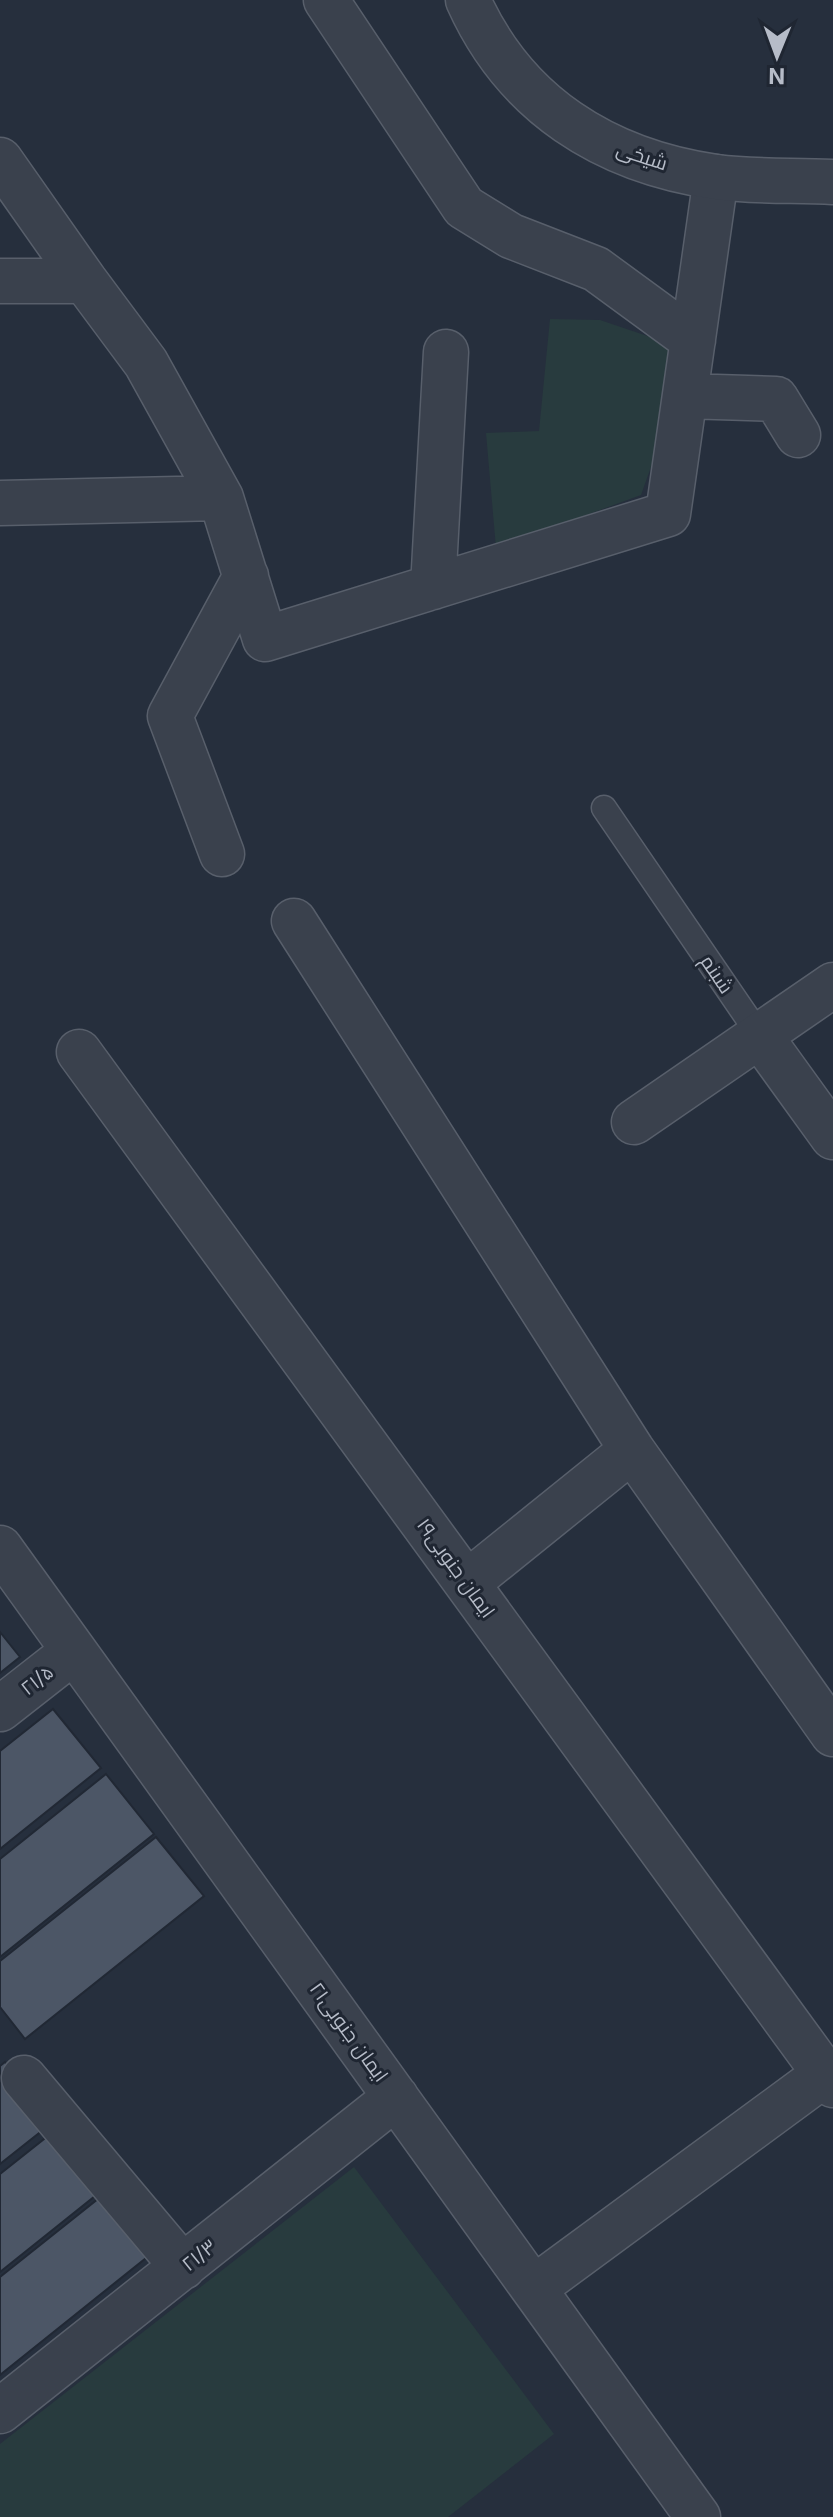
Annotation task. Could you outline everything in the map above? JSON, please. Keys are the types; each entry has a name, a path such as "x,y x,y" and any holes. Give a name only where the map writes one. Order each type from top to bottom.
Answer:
{"street":[{"path":"326,0 464,207 511,236 596,269 693,340"},
{"name":"شیخی","path":"468,0 506,66 554,115 625,155 716,177 833,182"},
{"path":"0,160 146,363 221,498 265,639 668,514 716,177"},
{"path":"0,281 85,281"},
{"path":"433,587 446,352"},
{"path":"685,396 776,399 798,435"},
{"path":"0,503 221,498"},
{"path":"222,854 170,716 246,576"},
{"path":"294,921 632,1450 833,1734"},
{"path":"634,1122 833,985"},
{"name":"شبنم","path":"760,1036 833,1137"},
{"name":"ایمان جنوبی۱۹","path":"79,1052 829,2080"},
{"path":"467,1583 632,1450"},
{"name":"ایمان جنوبی۲۱","path":"0,1548 698,2517"},
{"name":"۲۱/۵","path":"0,1709 74,1651"},
{"path":"24,2078 183,2267"},
{"path":"534,2288 829,2080"},
{"name":"۲۱/۳","path":"0,2411 396,2097"}],"lane":[{"name":"شبنم","path":"604,808 760,1036"}],"shaded area":[{"path":"550,319 600,320 671,344 658,447 641,495 496,548 486,433 539,431"},
{"path":"354,2167 554,2434 448,2517 0,2517 0,2444"}],"building":[{"path":"0,1632 20,1657 0,1673"},
{"path":"53,1709 101,1768 0,1849 0,1751"},
{"path":"106,1774 154,1834 0,1957 0,1859"},
{"path":"156,1837 204,1896 25,2039 0,2007 0,1961"},
{"path":"5,2062 53,2122 0,2164 0,2066"},
{"path":"58,2128 105,2188 0,2272 0,2174"},
{"path":"108,2191 156,2250 0,2375 0,2277"}]}
